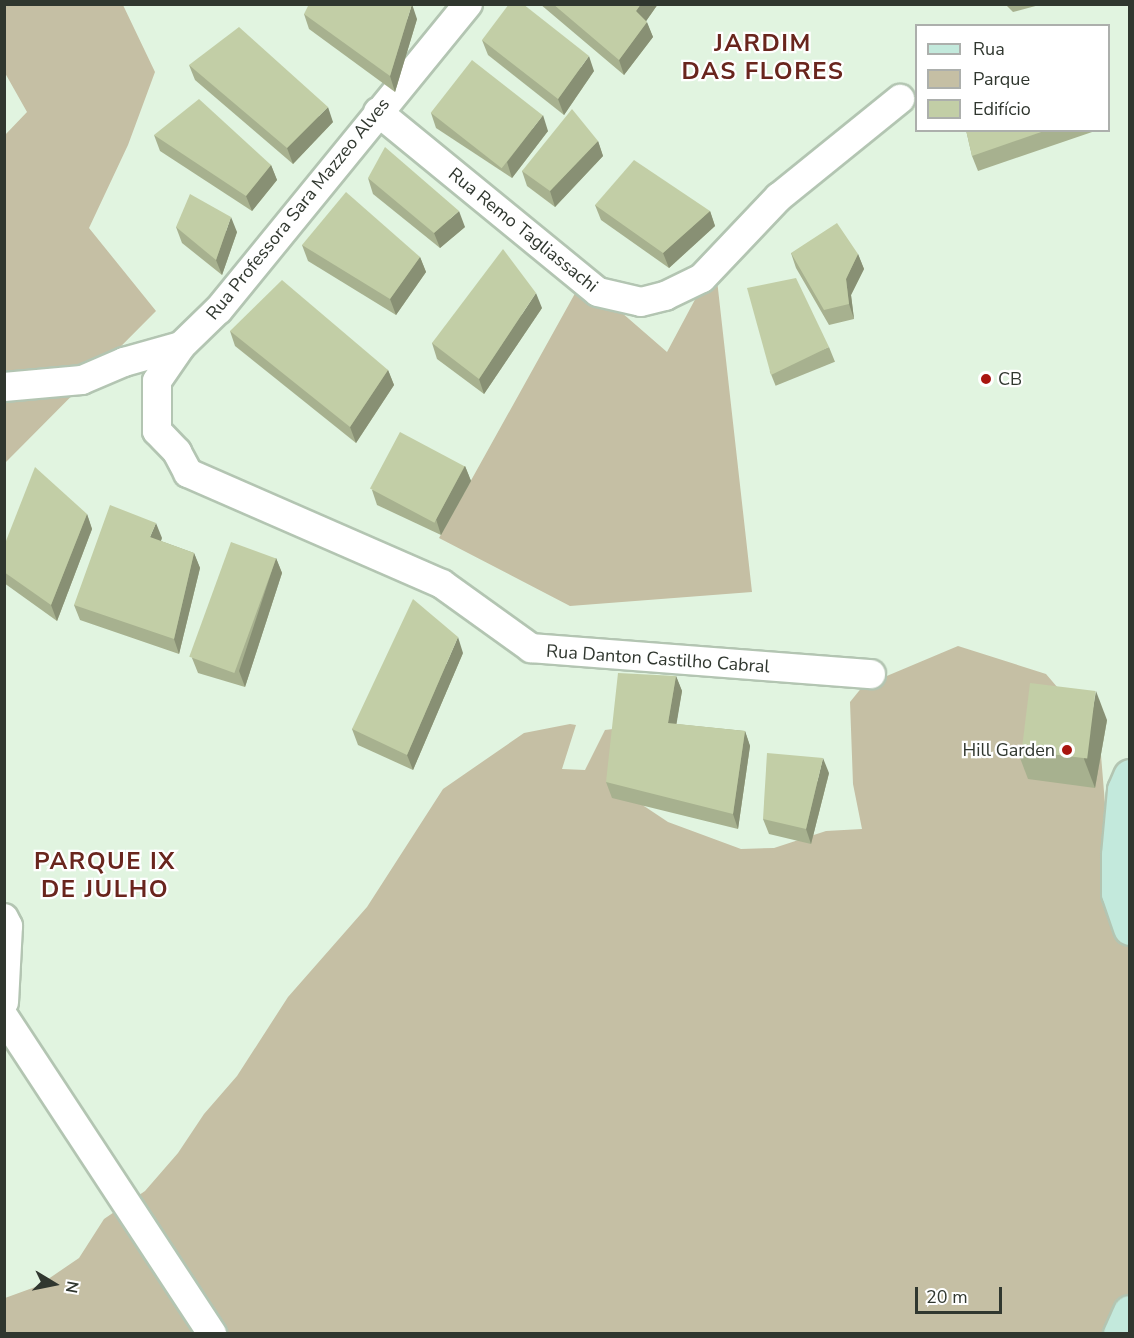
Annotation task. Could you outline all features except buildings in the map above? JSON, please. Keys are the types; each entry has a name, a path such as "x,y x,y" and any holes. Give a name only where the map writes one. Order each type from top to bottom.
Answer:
{"street":[{"name":"Rua Professora Sara Mazzeo Alves","path":"177,452 157,431 154,406 157,381 181,346 218,310 468,4"},
{"name":"Rua Remo Tagliassachi","path":"378,112 598,292 641,302 666,296 702,278 779,197 900,99"},
{"path":"4,387 81,380 124,362 181,346"},
{"name":"Rua Danton Castilho Cabral","path":"177,452 188,473 442,584 531,648 871,675"},
{"path":"1130,776 1124,789 1118,855 1118,893 1130,928"},
{"path":"4,918 8,926 4,1002"},
{"path":"4,1017 212,1334"},
{"path":"1120,1334 1130,1312"}],"green space":[{"path":"5,5 123,5 155,72 128,145 89,228 156,311 5,463 5,135 27,112 5,73"},
{"path":"715,262 752,592 570,606 439,538 583,279 667,352"},
{"path":"958,646 1046,674 1076,709 1101,755 1111,877 1129,944 1129,1333 5,1334 5,1298 38,1286 79,1258 104,1219 145,1191 178,1153 204,1114 237,1076 288,997 367,907 443,789 524,733 570,724 576,725 562,769 585,770 605,730 621,728 633,791 644,806 668,822 741,849 774,848 826,831 862,829 853,784 850,702 863,686"}],"place":[{"name":"CB","path":"986,379"},
{"name":"Hill Garden","path":"1067,750"}],"district":[{"name":"JARDIM DAS FLORES","path":"763,58"},
{"name":"PARQUE IX DE JULHO","path":"105,876"}]}
